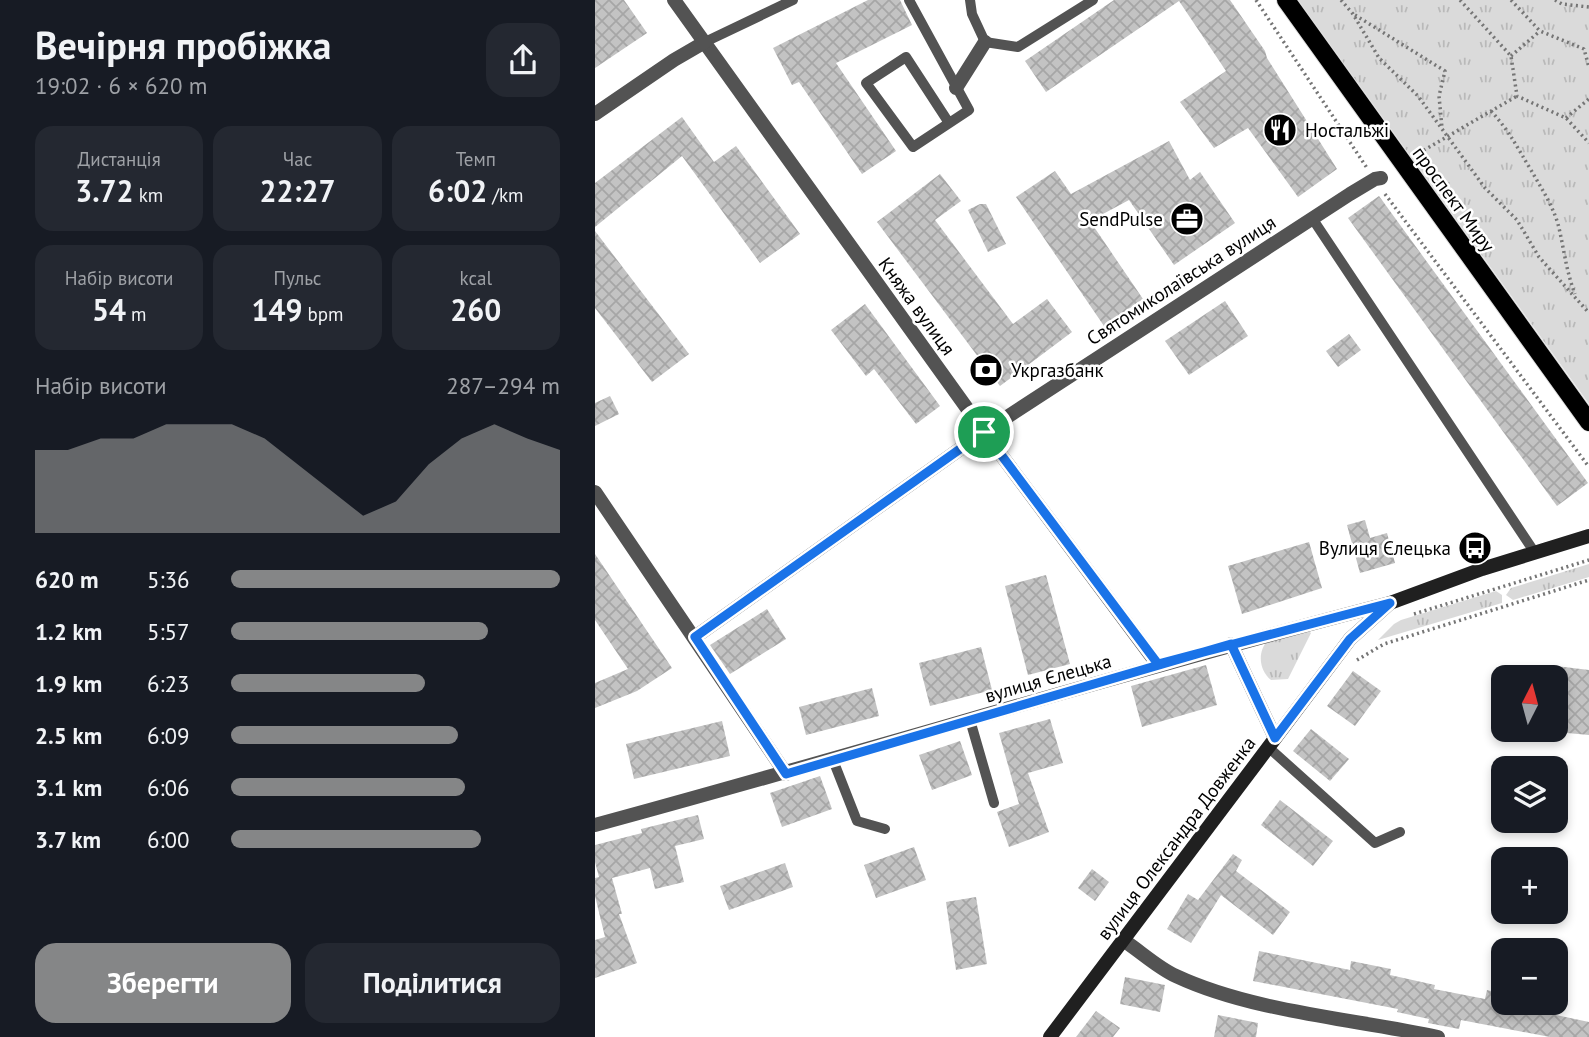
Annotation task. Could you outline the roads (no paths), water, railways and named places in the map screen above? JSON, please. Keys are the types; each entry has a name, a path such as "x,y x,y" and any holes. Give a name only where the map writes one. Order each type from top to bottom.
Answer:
{"main road":[{"name":"проспект Миру","path":"1286,0 1589,422"},
{"name":"вулиця Єлецька","path":"1390,603 1482,569 1589,536"},
{"name":"вулиця Олександра Довженка","path":"1050,1037 1350,639 1390,603"}],"street":[{"name":"Княжа вулиця","path":"674,0 984,432 1158,664"},
{"path":"595,114 705,42"},
{"path":"956,88 985,42"},
{"name":"Святомиколаївська вулиця","path":"695,637 984,432 1378,178"},
{"path":"595,492 786,774"},
{"name":"вулиця Єлецька","path":"595,825 786,774 1158,664 1390,603"},
{"path":"1231,644 1271,742"},
{"path":"1123,940 1174,975 1226,994 1294,1010 1438,1037"}],"lane":[{"path":"705,42 793,0"},
{"path":"909,0 969,110 913,147 866,83 906,57 949,123"},
{"path":"970,0 972,14 985,42 1018,47 1093,0"},
{"path":"1312,219 1535,553"},
{"path":"970,720 994,803"},
{"path":"1271,742 1375,843 1400,832"},
{"path":"833,760 857,821 885,829"}],"place":[{"name":"Ностальжі","path":"1280,130"},
{"name":"SendPulse","path":"1187,219"},
{"name":"Укргазбанк","path":"986,370"},
{"name":"Вулиця Єлецька","path":"1475,548"}]}
